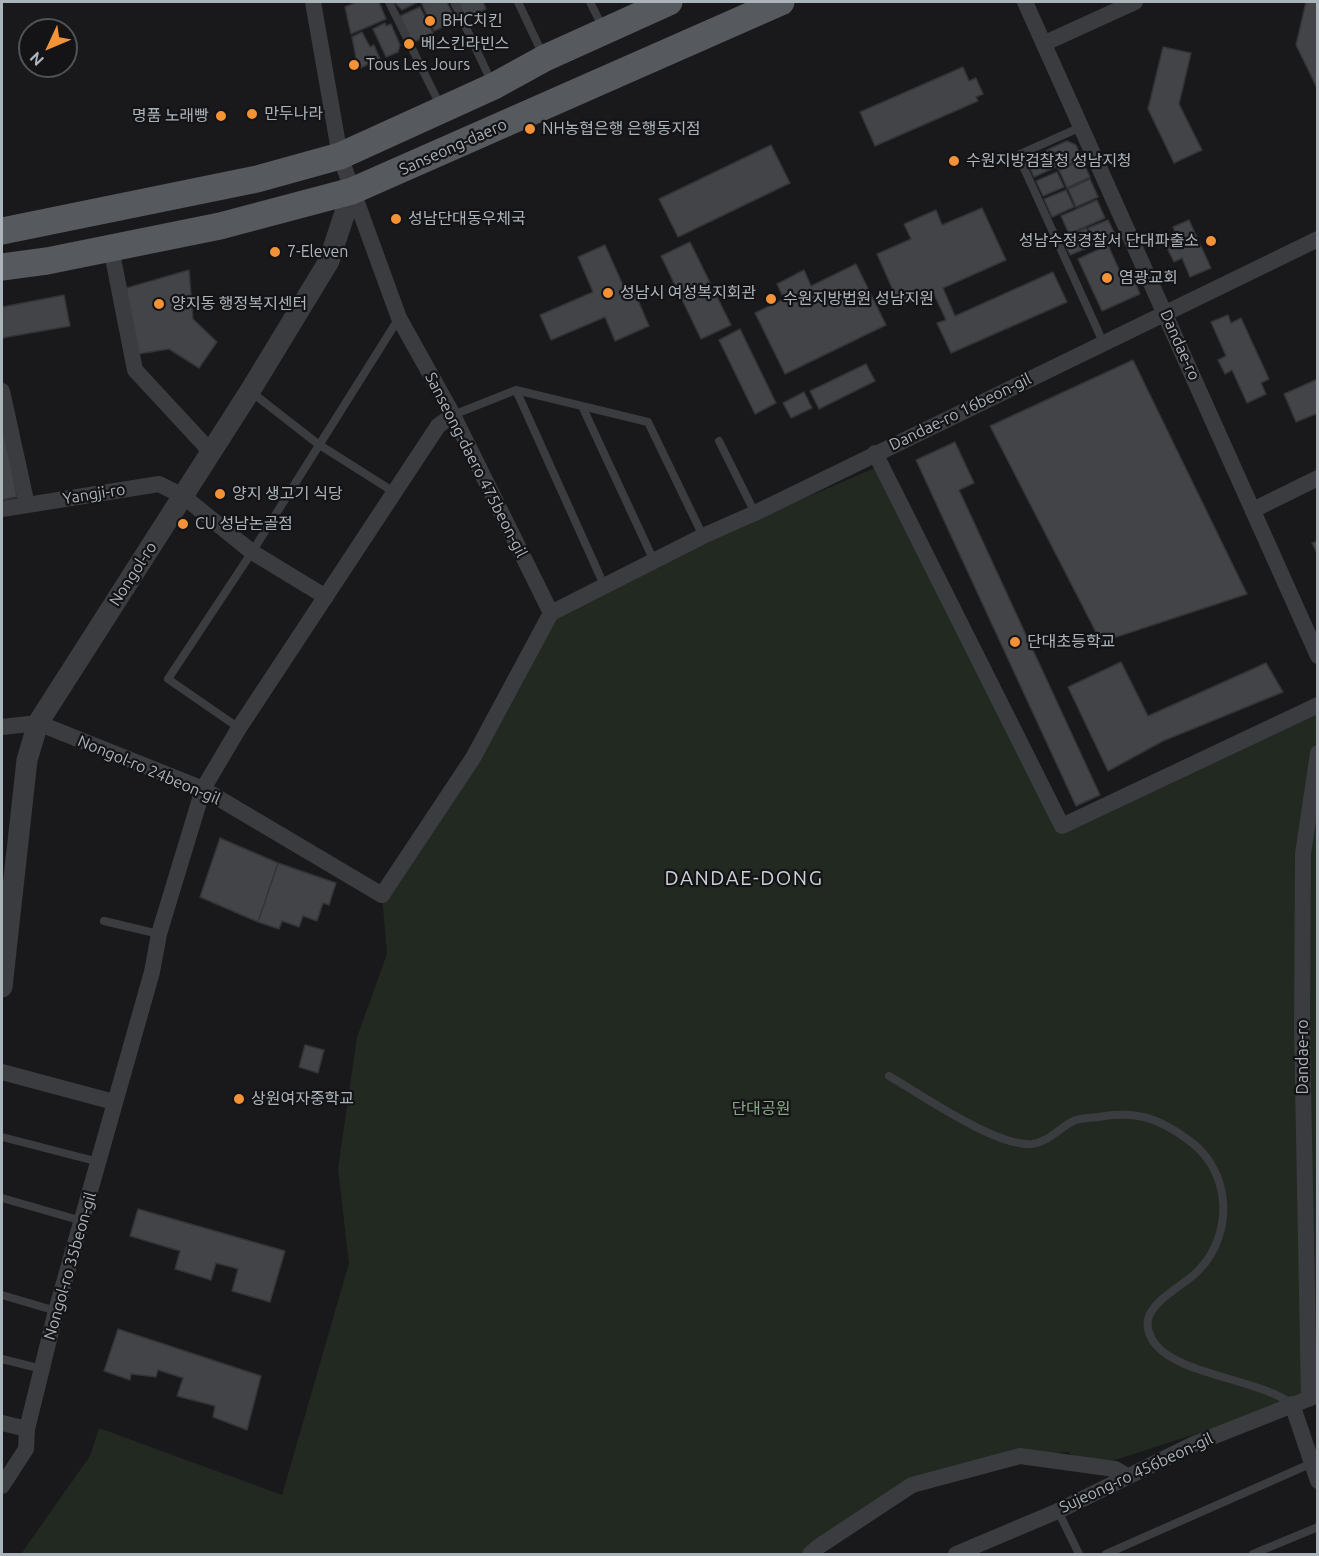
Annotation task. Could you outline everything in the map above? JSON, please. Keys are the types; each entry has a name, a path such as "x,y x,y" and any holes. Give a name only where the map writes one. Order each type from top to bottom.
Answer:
{"main road":[{"name":"Sanseong-daero","path":"2,267 220,226 352,191 781,2"},
{"path":"2,231 257,178 340,156 494,86 545,58 657,4"}],"street":[{"name":"Sanseong-daero 475beon-gil","path":"313,2 340,156 399,318 453,415 551,613"},
{"name":"Dandae-ro","path":"1025,2 1317,656"},
{"path":"1045,43 1135,2"},
{"name":"Nongol-ro","path":"2,987 27,760 38,723 250,391 329,261 352,191"},
{"name":"Dandae-ro 16beon-gil","path":"551,613 703,536 756,513 1317,239"},
{"path":"111,248 135,370 210,452"},
{"path":"2,396 27,505"},
{"name":"Nongol-ro 35beon-gil","path":"2,1486 26,1449 27,1429 56,1311 152,972 159,934 203,789 239,728 438,426 453,415"},
{"path":"875,453 1062,826 1317,705"},
{"path":"1253,510 1317,478"},
{"name":"Yangji-ro","path":"2,508 159,483 183,496 252,552 326,597"},
{"name":"Nongol-ro 24beon-gil","path":"2,727 38,723 203,789 382,895 473,758 551,613"},
{"name":"Dandae-ro","path":"1317,753 1303,854 1302,1030 1306,1400 1310,1464 1317,1481"},
{"path":"2,1072 114,1102"},
{"name":"Sujeong-ro 456beon-gil","path":"956,1554 1058,1510 1194,1444 1306,1400"},
{"path":"2,1423 27,1429"},
{"path":"810,1554 818,1546 912,1485 1020,1456 1115,1469 1127,1476"}],"lane":[{"path":"389,2 442,108"},
{"path":"454,2 494,86"},
{"path":"518,2 545,58"},
{"path":"590,2 605,31"},
{"path":"1082,126 1018,155 1103,342"},
{"path":"239,728 168,679 252,552 399,318"},
{"path":"516,390 604,585"},
{"path":"453,415 516,390 648,422 703,536"},
{"path":"250,391 318,444 394,492"},
{"path":"582,406 654,561"},
{"path":"719,441 756,513"},
{"path":"104,921 159,934"},
{"path":"890,1076 994,1136 1018,1142 1033,1144 1052,1137 1075,1120 1122,1112 1150,1119 1192,1142 1213,1162 1223,1190 1223,1219 1215,1246 1200,1270 1165,1298 1149,1316 1148,1333 1157,1347 1181,1362 1276,1393 1306,1400"},
{"path":"2,1137 99,1162"},
{"path":"2,1198 82,1221"},
{"path":"2,1295 56,1311"},
{"path":"2,1359 42,1369"},
{"path":"1106,1554 1310,1464"},
{"path":"1058,1510 1079,1554"},
{"path":"1253,1554 1317,1527"}],"green space":[{"name":"단대공원","path":"875,468 1058,833 1278,723 1317,707 1317,1395 1090,1468 1068,1452 1020,1456 912,1485 810,1554 21,1554 90,1456 99,1428 282,1495 349,1263 338,1169 357,1037 387,954 382,895 551,613 643,567"}],"building":[{"path":"357,2 379,2 386,19 351,34 345,7"},
{"path":"394,2 418,2 402,10"},
{"path":"421,2 447,2 456,21 434,31"},
{"path":"458,2 483,2 486,9 465,18"},
{"path":"1306,2 1318,2 1318,90 1296,45"},
{"path":"420,7 433,33 412,43 400,16"},
{"path":"385,23 386,26 391,24 400,45 398,52 386,57 373,29"},
{"path":"362,32 370,47 374,45 380,59 358,69 352,37"},
{"path":"1163,47 1191,53 1179,104 1202,150 1174,163 1148,109"},
{"path":"963,67 969,81 976,78 983,94 976,97 978,101 875,146 860,112"},
{"path":"1067,141 1076,145 1082,159 1058,169 1049,149"},
{"path":"771,145 790,183 678,237 659,199"},
{"path":"1048,150 1056,167 1034,177 1026,159"},
{"path":"1082,160 1090,177 1067,188 1059,170"},
{"path":"1057,172 1064,187 1043,196 1036,181"},
{"path":"1090,179 1098,197 1076,207 1068,189"},
{"path":"1066,190 1074,207 1052,217 1044,199"},
{"path":"1097,200 1105,218 1069,234 1061,216"},
{"path":"982,208 1006,260 943,288 955,316 1053,272 1067,302 951,353 937,323 946,320 933,292 900,306 877,254 911,239 904,224 936,210 942,225"},
{"path":"1108,220 1116,236 1096,245 1088,228"},
{"path":"1189,220 1211,268 1190,277 1182,258 1174,262 1167,248 1179,242 1173,227"},
{"path":"1086,228 1094,245 1070,255 1062,239"},
{"path":"690,242 731,325 701,339 661,256"},
{"name":"성남시 여성복지회관","path":"605,245 627,294 634,291 649,326 615,341 605,317 551,340 540,315 593,292 578,257"},
{"path":"1108,245 1125,283 1135,282 1140,294 1102,311 1078,259"},
{"path":"856,264 886,325 785,374 755,313 784,299 777,284 804,270 811,286"},
{"name":"양지동 행정복지센터","path":"189,270 193,319 217,342 199,368 169,349 138,354 123,289"},
{"path":"64,295 70,326 2,338 2,307"},
{"path":"1228,315 1231,323 1241,318 1269,379 1261,383 1266,394 1247,403 1232,370 1225,374 1218,360 1226,356 1211,322"},
{"path":"740,329 776,403 755,414 719,340"},
{"path":"1133,360 1247,594 1101,642 990,426"},
{"path":"866,364 875,381 819,409 810,391"},
{"path":"1318,379 1318,413 1296,422 1284,394"},
{"path":"804,392 812,408 791,418 783,403"},
{"path":"2,411 17,497 2,500"},
{"name":"단대초등학교","path":"955,442 974,483 959,490 1100,795 1076,806 916,460"},
{"path":"1318,541 1318,555 1312,543"},
{"path":"1121,662 1148,716 1266,663 1283,692 1163,741 1108,771 1068,687"},
{"path":"220,838 278,863 258,922 200,897"},
{"path":"278,863 336,883 329,905 323,903 317,921 303,916 299,927 282,921 279,929 258,922"},
{"path":"305,1045 324,1050 318,1073 299,1067"},
{"path":"138,1209 285,1251 270,1302 232,1291 238,1269 216,1263 211,1280 175,1269 180,1251 130,1236"},
{"path":"118,1329 261,1376 247,1430 213,1417 215,1406 177,1396 183,1378 158,1370 156,1377 131,1374 130,1380 104,1371"}],"place":[{"name":"BHC치킨","path":"430,21"},
{"name":"베스킨라빈스","path":"409,44"},
{"name":"Tous Les Jours","path":"354,65"},
{"name":"만두나라","path":"252,114"},
{"name":"명품 노래빵","path":"221,116"},
{"name":"NH농협은행 은행동지점","path":"530,129"},
{"name":"수원지방검찰청 성남지청","path":"954,161"},
{"name":"성남단대동우체국","path":"396,219"},
{"name":"성남수정경찰서 단대파출소","path":"1211,241"},
{"name":"7-Eleven","path":"275,252"},
{"name":"염광교회","path":"1107,278"},
{"name":"성남시 여성복지회관","path":"608,293"},
{"name":"수원지방법원 성남지원","path":"771,299"},
{"name":"양지동 행정복지센터","path":"159,304"},
{"name":"양지 생고기 식당","path":"220,494"},
{"name":"CU 성남논골점","path":"183,524"},
{"name":"단대초등학교","path":"1015,642"},
{"name":"상원여자중학교","path":"239,1099"}],"district":[{"name":"DANDAE-DONG","path":"744,878"}]}
